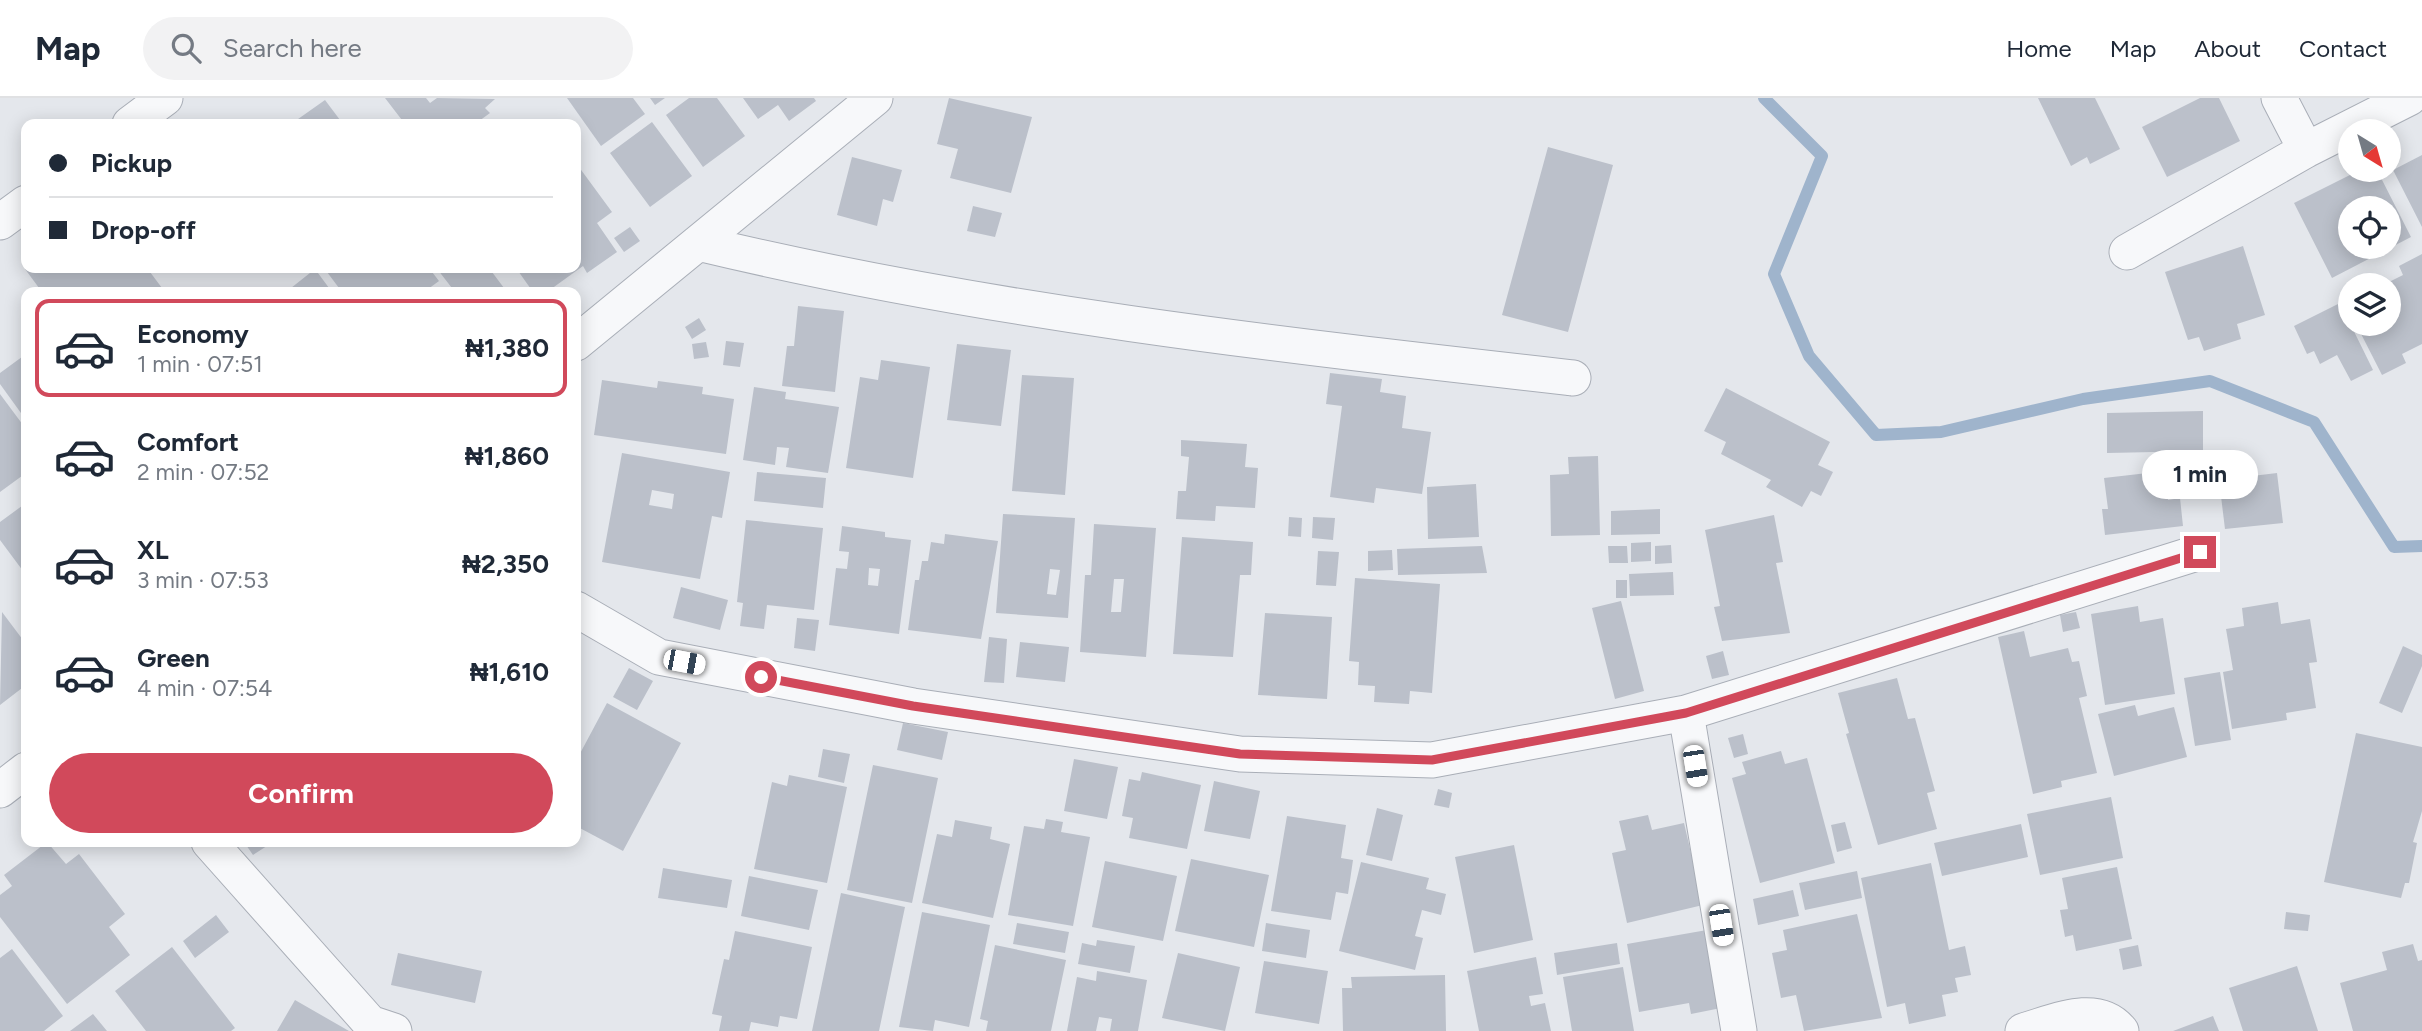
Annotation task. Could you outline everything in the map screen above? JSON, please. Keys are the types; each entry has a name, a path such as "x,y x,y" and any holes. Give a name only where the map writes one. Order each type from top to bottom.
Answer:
{"street":[{"path":"137,119 165,98"},
{"path":"581,339 875,98"},
{"path":"2279,98 2306,150"},
{"path":"2127,252 2306,150 2409,98"},
{"path":"0,222 21,206"},
{"path":"698,243 817,272 1229,340 1573,379"},
{"path":"581,612 659,657 913,706 1240,754 1432,760 1686,713 2200,552"},
{"path":"1686,713 1739,1031"},
{"path":"0,790 21,774"},
{"path":"213,847 370,1023 394,1031"},
{"path":"2023,1031 2079,1015 2100,1018 2116,1025 2121,1031"}],"building":[{"path":"385,98 426,98 430,103 437,98 495,99 485,108 490,113 482,119 401,119"},
{"path":"567,98 633,98 645,114 601,146"},
{"path":"650,98 665,98 655,105"},
{"path":"689,98 717,98 745,136 703,167 666,115"},
{"path":"743,98 814,98 816,101 789,121 778,105 758,119"},
{"path":"949,98 1032,117 1011,193 950,178 958,149 937,144"},
{"path":"2038,98 2095,98 2120,149 2090,164 2087,157 2071,166"},
{"path":"2200,98 2219,98 2240,141 2167,177 2142,127"},
{"path":"325,100 339,119 298,119"},
{"path":"652,122 692,176 650,207 610,153"},
{"path":"1548,147 1613,165 1568,332 1502,315"},
{"path":"2422,155 2422,227 2399,182 2401,166"},
{"path":"852,157 902,170 893,202 883,199 877,226 837,215"},
{"path":"581,170 612,212 597,223 617,252 587,273 583,266 581,267"},
{"path":"2338,181 2383,182 2390,196 2338,196 2338,259 2369,259 2332,278 2294,203"},
{"path":"973,206 1002,213 995,237 967,231"},
{"path":"2401,217 2411,237 2401,242"},
{"path":"630,227 640,241 624,252 614,238"},
{"path":"2243,246 2265,315 2237,324 2241,339 2204,351 2199,337 2188,340 2165,272"},
{"path":"2422,254 2422,344 2402,354 2406,363 2382,375 2362,336 2401,336 2403,275 2399,266"},
{"path":"28,273 151,273 161,287 38,287"},
{"path":"310,273 318,273 328,287 292,287"},
{"path":"328,273 433,273 439,281 431,287 338,287"},
{"path":"440,273 493,273 503,287 451,287"},
{"path":"520,273 573,273 554,287 529,287"},
{"path":"2338,304 2338,336 2356,336 2373,370 2351,381 2337,355 2320,364 2314,351 2307,354 2294,326"},
{"path":"798,306 844,311 835,392 782,386 787,346 794,346"},
{"path":"699,318 706,330 692,339 685,327"},
{"path":"726,341 744,343 740,367 723,365"},
{"path":"706,342 709,357 694,359 692,344"},
{"path":"957,344 1011,350 1001,426 947,420"},
{"path":"21,358 21,413 0,384 0,373"},
{"path":"881,360 930,367 913,478 846,468 860,377 878,380"},
{"path":"1330,373 1382,379 1380,392 1406,396 1402,428 1431,432 1422,494 1376,488 1374,503 1330,497 1342,406 1326,404"},
{"path":"1022,375 1074,378 1065,495 1012,491"},
{"path":"602,380 657,388 658,381 703,387 702,394 734,399 726,454 594,435"},
{"path":"754,387 786,392 785,399 839,407 828,473 786,467 789,448 777,447 775,465 743,460"},
{"path":"1726,388 1830,442 1818,465 1833,472 1821,496 1811,491 1802,507 1766,487 1771,480 1721,454 1726,442 1704,431"},
{"path":"0,394 21,422 21,477 0,492"},
{"path":"2203,411 2203,451 2107,453 2107,413"},
{"path":"1181,440 1247,444 1245,467 1258,468 1255,508 1216,506 1215,521 1176,519 1178,491 1186,491 1189,457 1181,456"},
{"path":"622,453 730,472 722,518 712,516 700,579 602,562","holes":["652,490 674,494 672,509 649,505"]},
{"path":"1598,456 1600,535 1551,536 1550,475 1569,474 1568,457"},
{"path":"2206,461 2209,485 2183,488 2180,464"},
{"path":"2165,471 2168,500 2180,498 2183,526 2105,535 2102,509 2108,509 2104,478"},
{"path":"757,472 826,478 823,508 754,501"},
{"path":"2277,473 2283,523 2225,529 2219,480"},
{"path":"1476,484 1479,537 1428,539 1427,487"},
{"path":"21,507 21,568 0,540 0,522"},
{"path":"1660,509 1660,534 1611,535 1611,511"},
{"path":"1003,514 1075,518 1068,618 996,613","holes":["1050,569 1060,570 1056,595 1047,594"]},
{"path":"1774,515 1783,562 1776,563 1790,633 1722,641 1714,607 1720,606 1705,530"},
{"path":"1289,517 1302,518 1301,537 1288,536"},
{"path":"1313,517 1335,518 1333,540 1312,538"},
{"path":"746,520 823,528 814,610 767,605 764,629 740,626 743,603 737,602"},
{"path":"1094,524 1156,528 1146,657 1080,652 1085,575 1091,575","holes":["1114,579 1124,579 1121,612 1111,612"]},
{"path":"842,526 885,532 885,537 911,540 899,634 829,625 836,568 847,569 849,552 839,551","holes":["869,568 880,569 878,586 868,585"]},
{"path":"945,534 998,541 981,639 908,630 915,580 919,580 922,561 928,561 931,542 944,544"},
{"path":"1182,537 1253,542 1251,575 1240,575 1233,657 1173,654"},
{"path":"1651,542 1651,561 1631,562 1631,543"},
{"path":"1671,545 1672,563 1655,564 1655,546"},
{"path":"1482,546 1487,573 1398,575 1397,549"},
{"path":"1608,546 1627,546 1628,563 1609,563"},
{"path":"1392,550 1393,570 1368,571 1368,551"},
{"path":"1318,551 1339,552 1336,586 1316,585"},
{"path":"1673,572 1674,595 1630,596 1629,574"},
{"path":"1355,578 1440,584 1432,693 1410,691 1409,704 1374,702 1375,686 1358,685 1359,662 1349,661"},
{"path":"1616,580 1627,580 1627,598 1616,598"},
{"path":"681,587 728,600 720,630 673,618"},
{"path":"1621,601 1644,691 1615,699 1592,608"},
{"path":"2278,602 2281,624 2310,619 2317,662 2309,663 2316,708 2286,713 2287,720 2232,729 2223,672 2233,670 2226,629 2244,626 2242,608"},
{"path":"2138,606 2140,622 2163,618 2175,694 2105,705 2091,614"},
{"path":"2,612 21,637 21,689 0,705"},
{"path":"2076,612 2080,628 2063,632 2060,615"},
{"path":"1265,613 1332,617 1327,699 1258,695"},
{"path":"797,618 819,620 815,651 794,648"},
{"path":"2024,631 2030,657 2068,648 2072,662 2079,661 2087,696 2079,698 2097,773 2061,781 2062,787 2033,794 1998,637"},
{"path":"989,637 1007,639 1004,683 984,682"},
{"path":"1020,642 1069,647 1065,682 1016,677"},
{"path":"2403,646 2422,655 2422,666 2402,713 2379,703"},
{"path":"1723,651 1729,675 1712,679 1706,656"},
{"path":"629,668 653,681 637,710 613,697"},
{"path":"2220,672 2231,740 2195,746 2184,678"},
{"path":"1897,678 1908,719 1915,718 1935,791 1927,793 1937,829 1878,845 1846,734 1849,733 1838,693"},
{"path":"607,703 681,743 623,851 581,829 581,752"},
{"path":"2135,705 2138,716 2174,707 2187,757 2114,776 2098,714"},
{"path":"903,723 948,732 942,760 897,750"},
{"path":"2356,733 2422,747 2422,811 2413,842 2417,843 2409,883 2405,883 2401,898 2324,882"},
{"path":"1743,734 1748,754 1734,758 1728,738"},
{"path":"823,749 850,754 844,783 818,777"},
{"path":"1781,751 1785,764 1807,758 1835,863 1760,883 1732,778 1746,774 1742,762"},
{"path":"1074,759 1118,767 1107,819 1064,811"},
{"path":"873,765 938,778 912,903 847,890"},
{"path":"1142,772 1201,785 1187,849 1129,838 1133,818 1122,816 1129,779 1140,781"},
{"path":"789,775 847,787 827,883 754,869 772,782 787,786"},
{"path":"1214,781 1260,791 1250,839 1204,831"},
{"path":"1438,789 1452,793 1449,808 1434,805"},
{"path":"2111,797 2123,858 2040,875 2027,814"},
{"path":"1377,808 1403,815 1392,861 1366,855"},
{"path":"1648,815 1652,830 1684,823 1703,905 1627,923 1612,853 1626,850 1619,821"},
{"path":"1287,816 1346,825 1341,858 1353,860 1348,894 1336,892 1331,920 1271,911"},
{"path":"1046,819 1063,822 1061,832 1090,837 1073,926 1008,915 1024,826 1044,829"},
{"path":"955,820 992,827 990,839 1010,844 993,918 922,903 937,834 952,837"},
{"path":"1845,822 1852,848 1837,852 1831,825"},
{"path":"2021,824 2028,857 1942,876 1934,843"},
{"path":"1514,845 1533,940 1474,953 1455,857"},
{"path":"40,847 51,847 66,864 79,854 125,914 109,927 130,955 67,1004 0,917 0,895 12,886 4,875"},
{"path":"247,847 265,847 253,855"},
{"path":"1191,859 1269,875 1254,947 1175,931"},
{"path":"1105,861 1177,876 1163,941 1092,927"},
{"path":"1361,862 1429,878 1426,889 1446,894 1441,915 1422,910 1415,936 1423,938 1415,970 1339,951"},
{"path":"1931,863 1949,950 1965,946 1971,975 1955,978 1958,992 1942,995 1946,1016 1909,1024 1905,1003 1887,1007 1861,878"},
{"path":"2117,867 2132,939 2076,951 2073,935 2065,937 2060,910 2068,909 2062,878"},
{"path":"663,868 732,880 727,908 658,898"},
{"path":"1857,871 1862,898 1805,910 1799,883"},
{"path":"749,876 818,890 809,930 741,916"},
{"path":"1793,890 1799,916 1758,925 1753,899"},
{"path":"841,893 905,907 879,1031 812,1031"},
{"path":"922,912 990,925 969,1027 935,1020 933,1031 899,1027"},
{"path":"2286,912 2310,915 2308,931 2284,929"},
{"path":"1857,914 1882,1018 1804,1031 1796,995 1781,998 1772,953 1787,950 1783,930"},
{"path":"216,915 229,932 195,958 183,941"},
{"path":"1017,923 1069,932 1065,953 1013,944"},
{"path":"1266,923 1310,930 1306,958 1262,951"},
{"path":"1707,930 1721,1008 1691,1014 1689,1003 1639,1012 1627,944"},
{"path":"735,931 812,947 797,1019 780,1016 778,1027 751,1022 749,1031 719,1031 722,1016 712,1014 724,959 729,960"},
{"path":"1097,940 1135,946 1130,973 1078,964 1082,943 1096,946"},
{"path":"1617,943 1620,964 1557,975 1554,953"},
{"path":"2413,944 2418,961 2422,960 2422,1031 2353,1031 2340,983 2387,970 2382,952"},
{"path":"995,945 1066,960 1051,1031 986,1031 988,1021 980,1019"},
{"path":"2138,945 2142,966 2123,970 2119,949"},
{"path":"172,947 235,1028 231,1031 146,1031 115,991"},
{"path":"12,949 63,1016 44,1031 0,1031 0,958"},
{"path":"398,953 482,971 475,1003 391,985"},
{"path":"1178,953 1240,967 1225,1031 1162,1018"},
{"path":"1536,957 1543,994 1529,996 1531,1006 1545,1003 1551,1031 1479,1031 1467,971"},
{"path":"1264,961 1328,971 1319,1024 1255,1013"},
{"path":"2297,966 2318,1031 2243,1031 2229,988"},
{"path":"1623,967 1634,1031 1572,1031 1563,977"},
{"path":"1097,971 1147,980 1138,1031 1110,1031 1112,1019 1099,1017 1096,1031 1067,1031 1077,977 1096,981"},
{"path":"1445,975 1446,1031 1343,1031 1342,988 1352,988 1351,977"},
{"path":"295,1000 349,1031 277,1031"},
{"path":"93,1014 107,1031 70,1031"},
{"path":"2213,1016 2219,1031 2173,1031"}],"waterway":[{"path":"1764,98 1822,156 1774,274 1809,356 1876,435 1941,432 2083,399 2210,381 2314,422 2394,547 2422,546"}],"route":[{"path":"761,677 913,706 1240,754 1432,760 1686,713 2200,552"}]}
